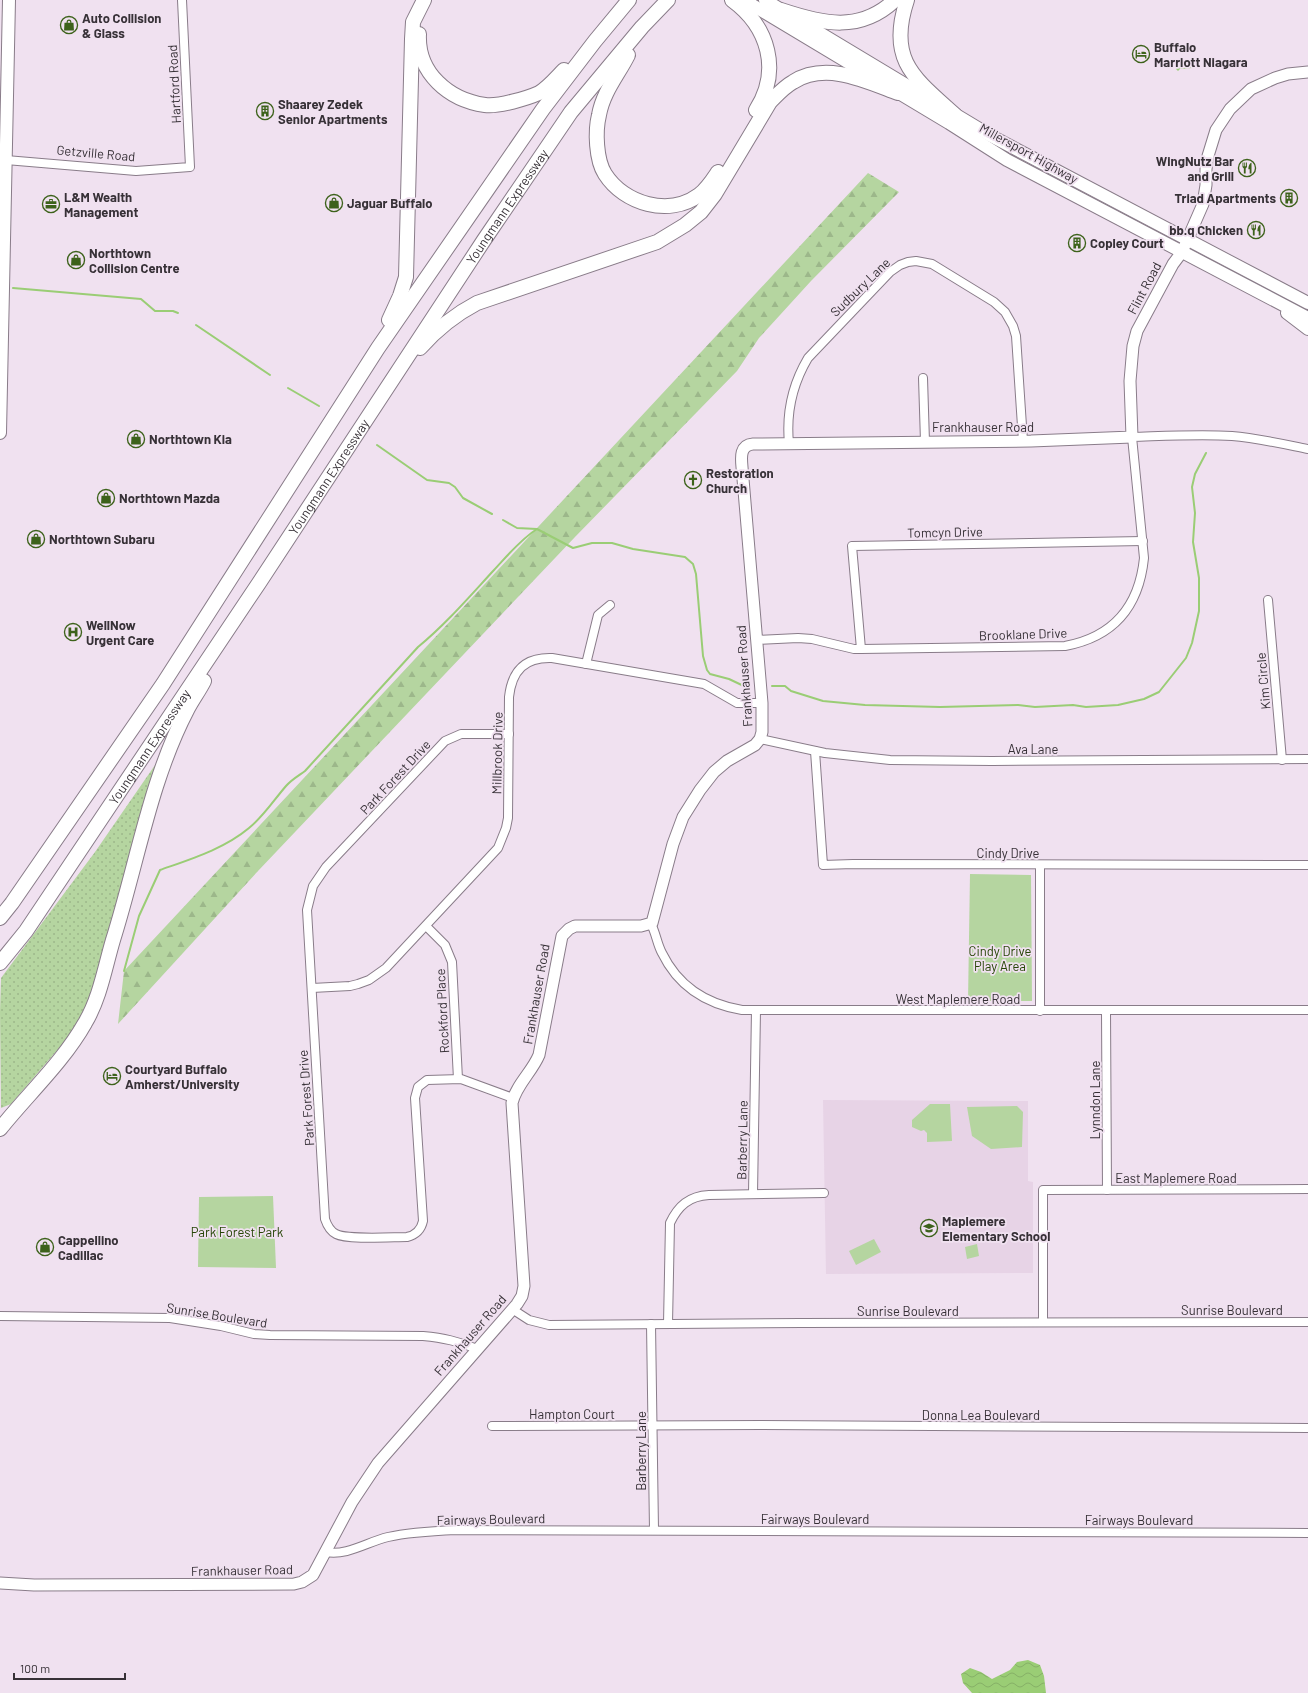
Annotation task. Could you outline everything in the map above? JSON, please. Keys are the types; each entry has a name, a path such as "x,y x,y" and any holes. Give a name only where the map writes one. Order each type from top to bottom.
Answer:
{"highway":[{"path":"378,348 406,278 413,22 424,0"},
{"path":"432,0 427,9 419,35 421,52 426,66 439,85 460,98 480,104 487,105 518,100 540,92 595,41"},
{"name":"Youngmann Expressway","path":"0,918 12,903 163,684 378,348 543,109 595,41 630,0"},
{"name":"Youngmann Expressway","path":"0,963 26,931 259,583 484,240 571,112 642,27 668,0"},
{"path":"642,27 624,62 610,84 602,104 598,116 597,150 605,174 620,191 637,201 655,206 670,207 697,196 707,188 722,167 764,99 769,82 770,66 767,47 759,29 748,14 732,0"},
{"path":"781,10 826,23 855,22 876,13 895,0"},
{"path":"907,0 902,15 899,34 905,60 922,85 955,115"},
{"path":"391,380 429,338 462,311 477,303 657,242 685,225 701,212 715,194 770,102 782,90 795,81 813,74 839,73 898,93"},
{"path":"0,1129 68,1048 86,1022 97,996 123,908 146,820 170,750 187,710 259,583"},
{"path":"0,1112 5,1111 23,1101"}],"main road":[{"path":"0,433 3,160 9,0"},
{"name":"Millersport Highway","path":"744,0 1023,169 1308,318"},
{"name":"Millersport Highway","path":"765,0 991,136 1308,302"},
{"path":"1266,296 1308,329"}],"street":[{"name":"Hartford Road","path":"182,0 190,167"},
{"name":"Flint Road","path":"1132,437 1130,381 1133,346 1138,330 1173,264 1182,252 1203,204 1206,193 1206,170 1209,150 1214,135 1222,119 1246,93 1260,84 1288,74 1308,72"},
{"name":"Getzville Road","path":"3,160 136,171 190,167"},
{"name":"Sudbury Lane","path":"789,443 788,413 791,396 799,374 808,358 890,272 900,265 916,261 932,264 994,302 1010,319 1016,336 1023,441"},
{"path":"923,378 925,442"},
{"name":"Frankhauser Road","path":"0,1583 34,1585 294,1584 302,1582 313,1575 352,1502 378,1463 521,1298 524,1286 512,1109 513,1098 535,1064 539,1055 560,942 564,933 576,926 641,926 651,924 673,844 691,803 708,779 719,767 755,745 760,739 762,732 762,703 741,454 744,448 750,444 1023,441 1197,435 1233,437 1308,449"},
{"name":"Brooklane Drive","path":"756,640 798,638 812,639 854,649 861,649 1065,646 1089,640 1111,627 1128,608 1134,598 1143,574 1143,541 1132,437"},
{"name":"Tomcyn Drive","path":"861,649 852,546 1143,541"},
{"name":"Kim Circle","path":"1268,600 1282,760"},
{"path":"586,664 598,615 610,605"},
{"name":"Millbrook Drive","path":"312,988 350,986 369,980 386,968 498,848 508,818 510,686 512,679 523,666 535,660 544,658 586,664 704,684 737,703 762,703"},
{"name":"Park Forest Drive","path":"509,734 461,734 445,742 326,867 314,886 307,910 325,1219 327,1225 336,1234 342,1236 407,1237 419,1231 423,1221 416,1092 422,1083 427,1080 458,1079 513,1098"},
{"name":"Ava Lane","path":"760,739 815,751 869,759 925,761 1308,759"},
{"name":"Cindy Drive","path":"815,751 823,865 1308,865"},
{"path":"1040,865 1040,1011"},
{"name":"West Maplemere Road","path":"651,924 667,963 682,982 703,998 729,1008 756,1010 1040,1011 1308,1010"},
{"name":"Rockford Place","path":"426,926 445,945 452,962 458,1079"},
{"name":"Barberry Lane","path":"668,1324 670,1223 675,1212 689,1200 704,1195 753,1194 756,1010"},
{"name":"Lynndon Lane","path":"1106,1011 1107,1190"},
{"name":"East Maplemere Road","path":"1043,1322 1043,1190 1308,1189"},
{"path":"753,1194 824,1193"},
{"name":"Sunrise Boulevard","path":"512,1309 529,1320 549,1325 1308,1322"},
{"name":"Sunrise Boulevard","path":"0,1316 170,1318 221,1326 254,1334 293,1336 423,1336 455,1340 477,1349"},
{"name":"Barberry Lane","path":"651,1324 654,1530"},
{"name":"Hampton Court","path":"492,1426 653,1426"},
{"name":"Donna Lea Boulevard","path":"653,1426 1308,1428"},
{"name":"Fairways Boulevard","path":"326,1552 336,1554 386,1538 435,1531 654,1530 1308,1533"}],"shaded area":[{"name":"Maplemere Elementary School","path":"823,1100 1028,1101 1028,1181 1033,1182 1033,1273 826,1274"}],"green space":[{"path":"868,173 899,192 811,281 759,338 737,371 575,537 258,871 118,1024 124,971"},
{"path":"164,752 89,1005 66,1040 11,1104 1,1108 1,978 95,852"},
{"name":"Cindy Drive Play Area","path":"970,874 1031,875 1032,1001 968,1001"},
{"path":"930,1104 950,1104 952,1141 927,1142 927,1133 924,1130 921,1131 912,1127 912,1120"},
{"path":"1017,1106 1023,1112 1022,1147 991,1149 972,1136 967,1107"},
{"name":"Park Forest Park","path":"273,1196 276,1268 198,1267 199,1197"},
{"path":"874,1239 881,1252 856,1265 849,1251"},
{"path":"977,1244 979,1256 967,1259 965,1247"}],"water":[{"path":"1177,60 1191,60 1192,68 1180,69 1178,71 1176,69"},
{"path":"1028,1660 1040,1665 1044,1676 1046,1693 972,1693 963,1683 961,1674 970,1668 981,1672 992,1679 1010,1670 1017,1662"}],"waterway":[{"path":"13,288 141,299 155,311 173,311 178,313"},
{"path":"196,325 270,375"},
{"path":"288,388 319,406"},
{"path":"377,445 427,480 449,483 455,487 463,498 492,514"},
{"path":"772,686 785,686 791,691 823,701 865,705 940,707 1018,705 1035,707 1073,705 1086,707 1118,705 1144,699 1159,692 1186,658 1192,643 1199,611 1199,578 1193,542 1195,513 1192,487 1195,474 1206,453"},
{"path":"503,520 517,528 537,529 573,548 592,543 612,543 633,549 685,557 693,564 696,574 703,656 707,670 710,674 729,679 748,688"},
{"path":"124,971 139,916 160,870 218,848 229,842 254,823 288,784 305,771 418,647 467,600 514,548 537,529"}],"place":[{"name":"Auto Collision & Glass","path":"69,25"},
{"name":"Buffalo Marriott Niagara","path":"1141,54"},
{"name":"Shaarey Zedek Senior Apartments","path":"265,111"},
{"name":"WingNutz Bar and Grill","path":"1247,168"},
{"name":"Triad Apartments","path":"1289,198"},
{"name":"Jaguar Buffalo","path":"334,203"},
{"name":"L&M Wealth Management","path":"51,204"},
{"name":"bb.q Chicken","path":"1256,230"},
{"name":"Copley Court","path":"1077,243"},
{"name":"Northtown Collision Centre","path":"76,260"},
{"name":"Northtown Kia","path":"136,439"},
{"name":"Restoration Church","path":"693,480"},
{"name":"Northtown Mazda","path":"106,498"},
{"name":"Northtown Subaru","path":"36,539"},
{"name":"WellNow Urgent Care","path":"73,632"},
{"name":"Courtyard Buffalo Amherst/University","path":"112,1076"},
{"name":"Maplemere Elementary School","path":"929,1228"},
{"name":"Cappellino Cadillac","path":"45,1247"}]}
